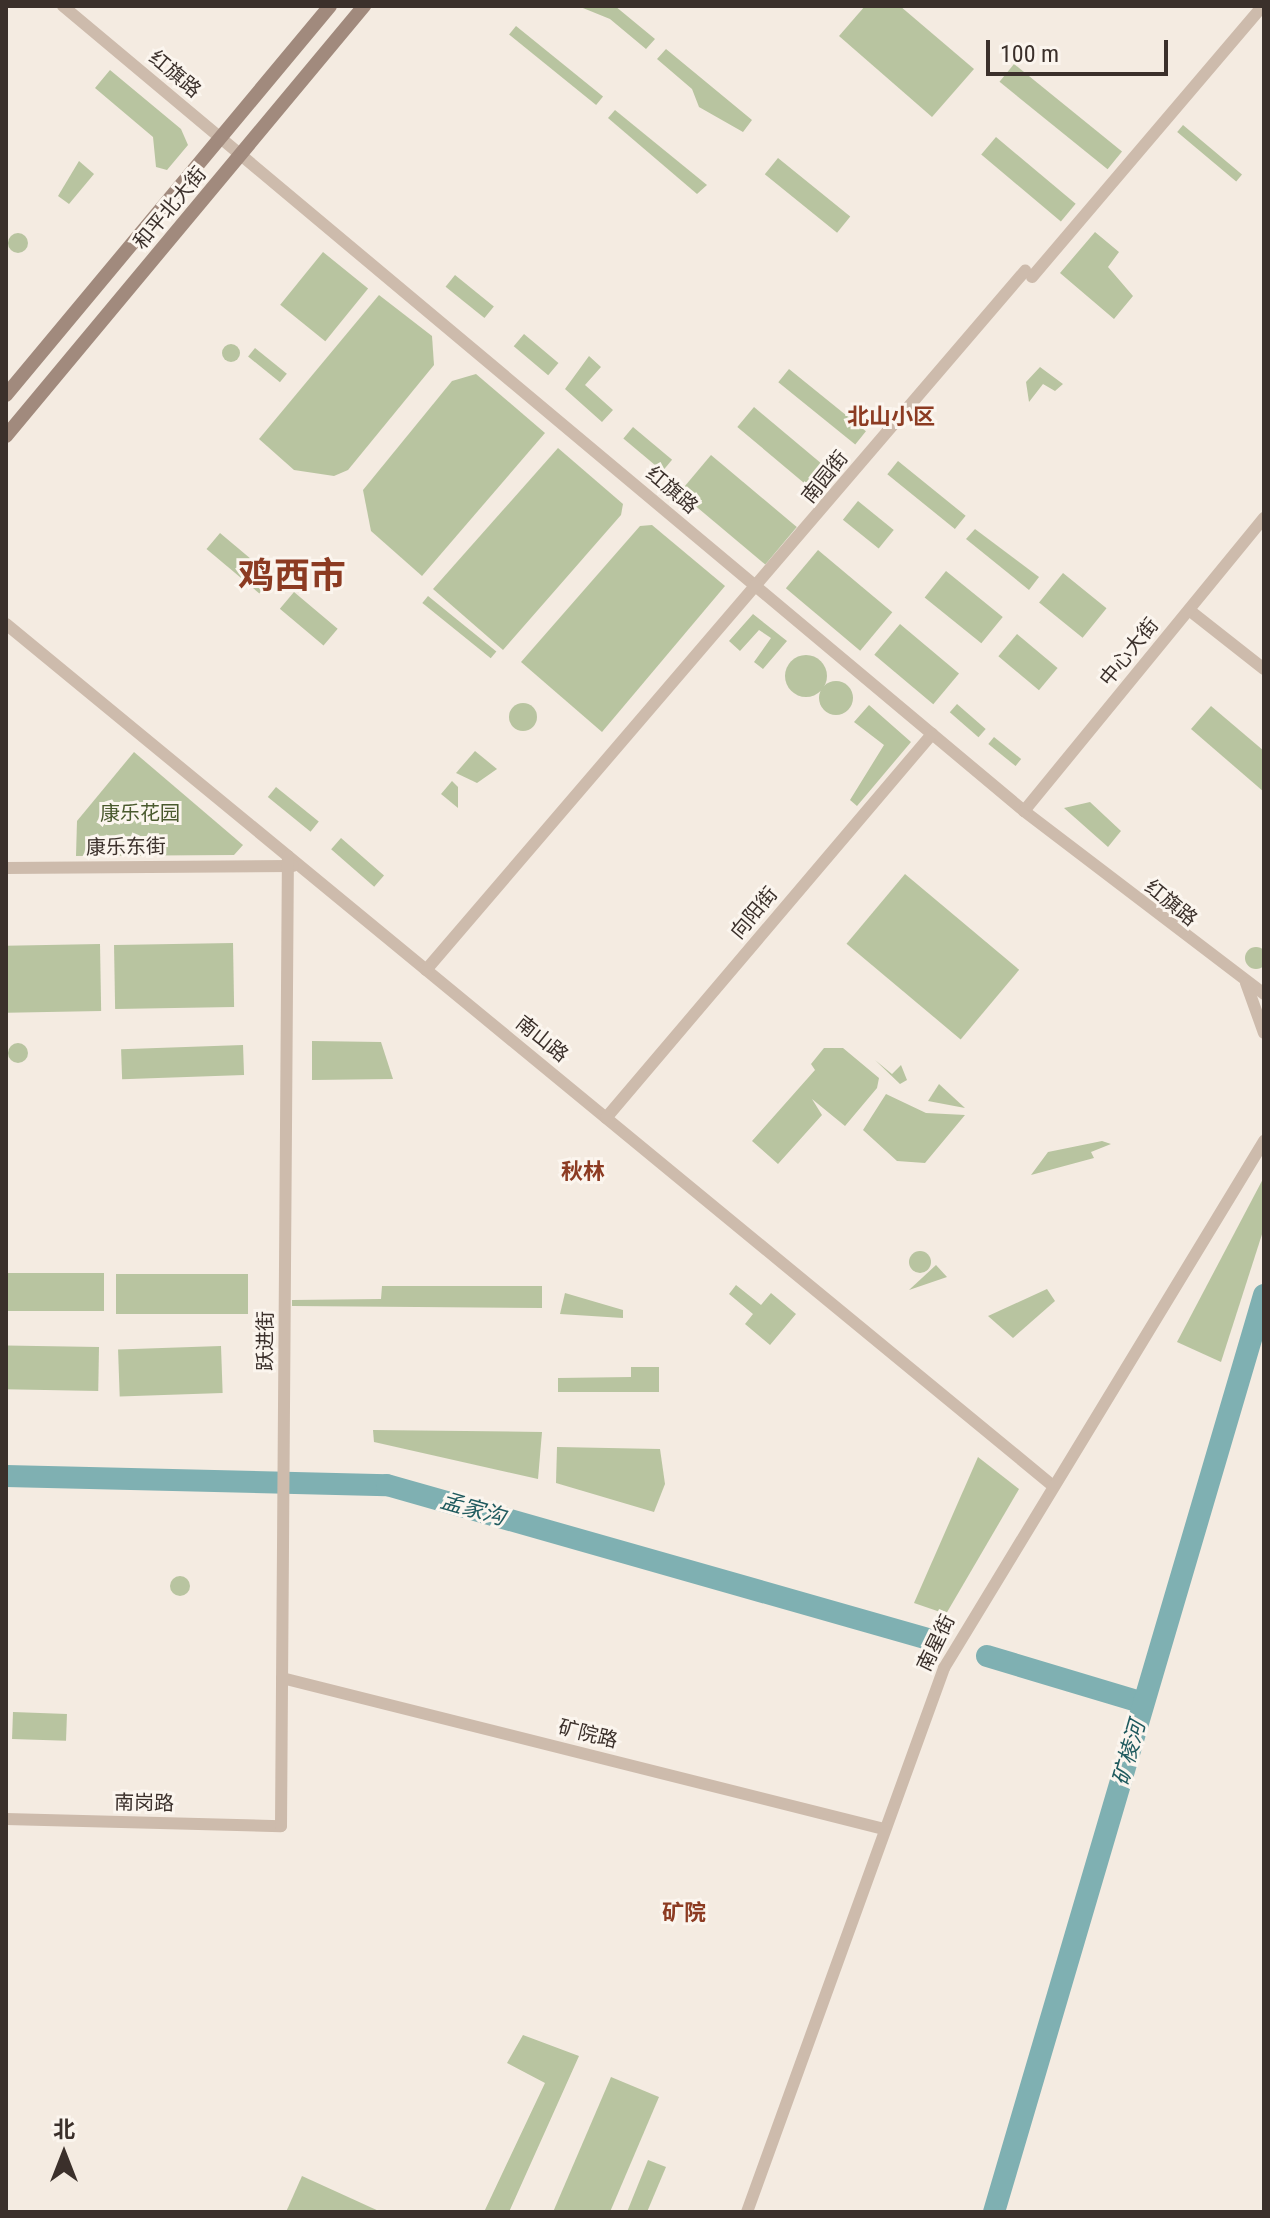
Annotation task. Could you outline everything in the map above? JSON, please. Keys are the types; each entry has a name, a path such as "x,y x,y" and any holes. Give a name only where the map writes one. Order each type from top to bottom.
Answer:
{"main road":[{"name":"和平北大街","path":"6,395 330,6"},
{"name":"和平北大街","path":"6,436 364,6"}],"street":[{"name":"红旗路","path":"63,6 1024,811 1264,994"},
{"name":"南园街","path":"426,970 759,589 921,391 1163,127 1263,6"},
{"name":"中心大街","path":"1024,811 1264,518"},
{"path":"1189,610 1264,669"},
{"name":"南山路","path":"6,624 292,863 1053,1486"},
{"name":"向阳街","path":"606,1118 932,734"},
{"name":"康乐东街","path":"6,868 292,863"},
{"name":"跃进街","path":"281,1826 292,863"},
{"path":"1246,983 1264,1033"},
{"name":"南星街","path":"747,2212 944,1668 1264,1141"},
{"name":"矿院路","path":"282,1678 884,1829"},
{"name":"南岗路","path":"6,1819 281,1826"}],"green space":[{"path":"578,6 615,6 655,39 646,49 610,19"},
{"path":"865,6 900,6 974,69 932,117 839,36"},
{"path":"516,26 603,96 596,105 509,35"},
{"path":"666,49 752,120 743,132 699,107 692,89 657,59"},
{"path":"1014,64 1122,151 1108,169 1000,82"},
{"path":"110,70 181,129 188,145 167,170 156,167 153,137 95,88"},
{"path":"615,110 707,185 697,194 608,118"},
{"path":"1183,125 1242,174 1236,181 1177,132"},
{"path":"996,137 1076,204 1061,221 981,155"},
{"path":"778,158 850,217 837,233 765,174"},
{"path":"79,161 94,174 69,204 58,196"},
{"path":"1095,232 1119,252 1108,267 1133,296 1114,319 1060,273"},
{"path":"18,233 25,236 28,243 25,250 18,253 11,250 8,243 11,236"},
{"path":"323,252 368,289 325,341 280,305"},
{"path":"455,275 494,306 484,318 446,287"},
{"path":"379,295 432,336 434,365 348,470 334,476 294,470 259,439"},
{"path":"524,334 558,363 548,375 514,346"},
{"path":"227,344 235,344 240,353 238,360 227,362 222,357 222,349"},
{"path":"255,348 287,374 280,382 248,357"},
{"path":"589,356 601,367 585,385 613,410 602,422 565,389"},
{"path":"1040,367 1063,384 1055,391 1043,384 1029,402 1026,382"},
{"path":"789,369 866,431 855,445 778,382"},
{"path":"476,374 545,433 422,576 371,531 363,490 452,381"},
{"path":"754,407 836,476 819,496 737,427"},
{"path":"633,427 672,460 662,471 623,438"},
{"path":"558,448 623,504 621,515 503,650 433,589"},
{"path":"711,455 797,527 765,565 680,493"},
{"path":"898,461 966,516 955,529 887,474"},
{"path":"858,501 894,530 879,549 843,520"},
{"path":"652,525 725,586 602,732 521,662 640,526"},
{"path":"975,529 1039,577 1029,590 966,539"},
{"path":"220,533 273,577 259,593 207,549"},
{"path":"818,550 892,612 860,651 786,588"},
{"path":"946,571 1003,617 981,643 925,597"},
{"path":"1063,573 1107,608 1083,638 1039,603"},
{"path":"294,592 338,629 324,645 280,609"},
{"path":"428,596 496,651 491,658 422,603"},
{"path":"753,614 787,641 763,669 754,662 771,638 759,630 740,651 729,641"},
{"path":"900,624 959,673 933,704 874,655"},
{"path":"1017,634 1058,668 1039,690 998,656"},
{"path":"806,655 821,661 827,676 821,691 806,697 791,691 785,676 791,661"},
{"path":"836,681 848,686 853,698 848,710 836,715 824,710 819,698 824,686"},
{"path":"523,703 533,707 537,717 533,727 523,731 513,727 509,717 513,707"},
{"path":"957,704 986,729 978,737 950,712"},
{"path":"869,705 911,742 857,806 850,800 884,745 854,722"},
{"path":"1211,706 1264,751 1264,792 1191,729"},
{"path":"994,737 1021,759 1016,766 988,744"},
{"path":"475,751 497,769 477,783 456,773"},
{"name":"康乐花园","path":"134,752 243,845 234,855 76,856 77,821"},
{"path":"452,781 458,787 458,808 441,794"},
{"path":"276,787 319,822 311,832 268,797"},
{"path":"1090,802 1121,831 1108,847 1064,808"},
{"path":"341,838 384,875 374,887 331,849"},
{"path":"905,874 1019,970 961,1039 847,944"},
{"path":"233,943 234,1007 115,1009 114,945"},
{"path":"100,944 101,1011 7,1013 6,946"},
{"path":"1256,947 1264,950 1267,958 1264,966 1256,969 1248,966 1245,958 1248,950"},
{"path":"312,1041 381,1042 393,1079 312,1080"},
{"path":"18,1043 25,1046 28,1053 25,1060 18,1063 11,1060 8,1053 11,1046"},
{"path":"243,1045 244,1075 122,1079 121,1049"},
{"path":"824,1048 843,1048 879,1078 877,1088 845,1126 812,1099 822,1115 778,1164 752,1141 815,1070 811,1064"},
{"path":"875,1060 892,1074 901,1065 907,1080 900,1084"},
{"path":"939,1084 965,1108 928,1101"},
{"path":"886,1094 926,1113 965,1115 925,1163 897,1161 863,1130"},
{"path":"1102,1141 1111,1144 1091,1152 1094,1158 1031,1175 1048,1152"},
{"path":"1264,1177 1264,1228 1221,1362 1177,1342"},
{"path":"920,1251 928,1254 931,1262 928,1270 920,1273 912,1270 909,1262 912,1254"},
{"path":"936,1265 947,1277 909,1290"},
{"path":"6,1273 104,1273 104,1311 6,1311"},
{"path":"116,1274 248,1274 248,1314 116,1314"},
{"path":"736,1285 761,1305 771,1293 796,1314 770,1345 745,1324 753,1314 729,1294"},
{"path":"382,1286 542,1286 542,1308 292,1306 292,1300 381,1299"},
{"path":"1047,1289 1055,1301 1013,1338 988,1316"},
{"path":"565,1293 623,1310 623,1318 560,1314"},
{"path":"6,1345 99,1347 98,1391 6,1389"},
{"path":"221,1346 223,1393 120,1397 118,1350"},
{"path":"631,1367 659,1367 659,1392 558,1392 558,1378 631,1377"},
{"path":"373,1430 542,1432 538,1479 374,1442"},
{"path":"557,1447 660,1449 665,1484 654,1512 556,1483"},
{"path":"978,1457 1019,1489 946,1614 914,1603"},
{"path":"180,1576 187,1579 190,1586 187,1593 180,1596 173,1593 170,1586 173,1579"},
{"path":"13,1712 67,1714 66,1741 12,1739"},
{"path":"523,2035 579,2056 509,2212 484,2212 545,2083 507,2063"},
{"path":"611,2077 659,2097 610,2212 553,2212"},
{"path":"648,2160 666,2167 647,2212 627,2212"},
{"path":"302,2176 381,2212 286,2212"}],"waterway":[{"name":"矿棱河","path":"994,2212 1264,1295"},
{"name":"孟家沟","path":"6,1476 387,1485 925,1638"},
{"name":"孟家沟","path":"987,1656 1140,1702"}],"district":[{"name":"北山小区","path":"891,417"},
{"name":"鸡西市","path":"292,577"},
{"name":"秋林","path":"583,1172"},
{"name":"矿院","path":"684,1913"}]}
